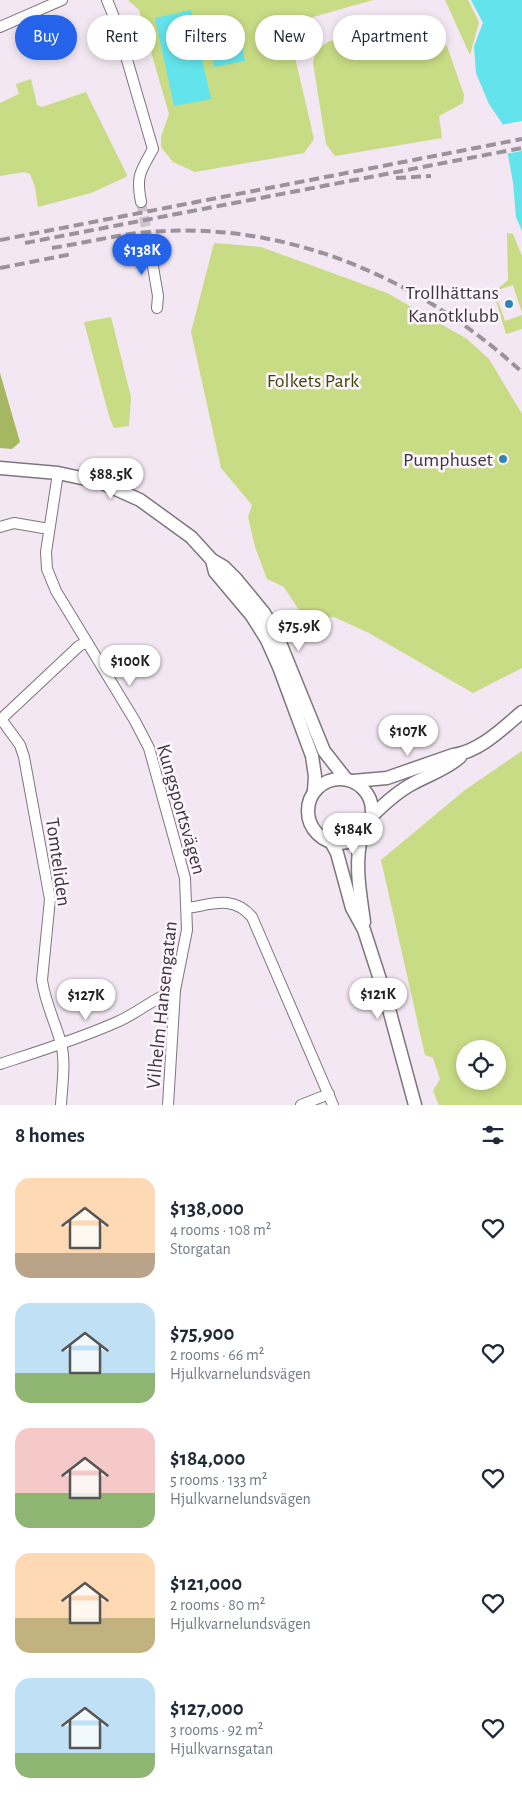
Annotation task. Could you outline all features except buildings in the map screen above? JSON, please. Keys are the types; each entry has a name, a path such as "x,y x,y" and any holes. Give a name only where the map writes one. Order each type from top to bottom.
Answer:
{"street":[{"path":"0,27 62,0"},
{"path":"107,0 116,22 153,149 140,172 137,183 141,202"},
{"path":"149,243 158,296 157,308"},
{"path":"0,468 58,473 100,482 140,500 191,536 212,560 224,567 236,579 264,613 276,633 324,751 350,780 362,788 369,797 372,816"},
{"name":"Kungsportsvägen","path":"58,473 49,528 47,570 56,591 135,721 149,748 185,878 188,908"},
{"path":"0,527 14,523 49,528"},
{"path":"212,560 215,572 252,616 267,640 279,667 312,756 315,776 314,792 308,804 308,818 319,835 331,842 345,843 362,834"},
{"path":"0,719 79,646 87,642"},
{"path":"364,930 357,870 358,848 362,834 372,816 394,796 453,763 487,740 522,712"},
{"name":"Tomteliden","path":"0,719 20,745 48,890 50,914 42,980 44,993 61,1044 63,1069 61,1105"},
{"path":"314,792 330,780 387,778 453,755 464,754"},
{"path":"331,842 337,853 352,908 364,930 386,998 415,1105"},
{"path":"188,908 221,902 234,903 243,907 252,917 333,1105"},
{"name":"Vilhelm Hansengatan","path":"168,1105 175,990 187,930 188,908"},
{"path":"0,1064 61,1044 119,1021 159,996 175,990"},
{"path":"301,1105 329,1094"}],"green space":[{"path":"128,0 373,0 320,15 255,15 255,60 296,60 314,139 304,153 195,172 173,162 161,147 161,137 169,114 153,60 156,60 156,15 140,15 139,10"},
{"path":"445,0 468,0 479,22 470,55"},
{"path":"333,41 333,60 446,60 447,46 464,95 463,103 439,116 442,138 335,156 326,144 313,63 314,60 323,60 323,45"},
{"path":"31,79 37,105 42,107 86,92 127,175 126,177 91,193 38,207 35,187 30,174 24,172 0,176 0,103 19,94 16,84"},
{"path":"507,233 513,234 522,256 522,313 513,285 495,291 508,280"},
{"name":"Folkets Park","path":"214,243 261,247 387,293 467,339 489,359 522,414 522,668 473,693 369,633 334,617 306,621 284,587 267,579 255,547 248,517 252,505 221,468 191,332"},
{"path":"496,295 505,321 522,315 522,329 506,334"},
{"path":"111,317 131,397 129,426 114,428 109,416 84,322"},
{"path":"0,373 20,442 12,449 0,448"},
{"path":"522,751 522,1105 439,1105 433,1091 440,1079 433,1058 425,1055 381,860 465,790"}],"water":[{"path":"471,0 522,0 522,231 516,217 513,182 502,123 489,104 476,73 474,46 483,23"},
{"path":"191,10 192,15 168,15"},
{"path":"166,16 166,60 202,60 211,99 174,106 156,18"},
{"path":"213,60 245,60 245,61 214,67"}],"pier":[{"path":"522,121 522,151 505,154 500,125"}],"tunnel":[{"path":"141,202 149,243"}],"railway":[{"path":"0,240 522,139"},
{"path":"25,243 522,148"},
{"path":"396,178 431,176"},
{"path":"52,248 130,234 184,230 238,234 290,244 341,260 390,281 437,307 481,337 522,372"},
{"path":"0,268 72,254"}],"place":[{"name":"Trollhättans Kanotklubb","path":"509,304"},
{"name":"Pumphuset","path":"503,459"}]}
